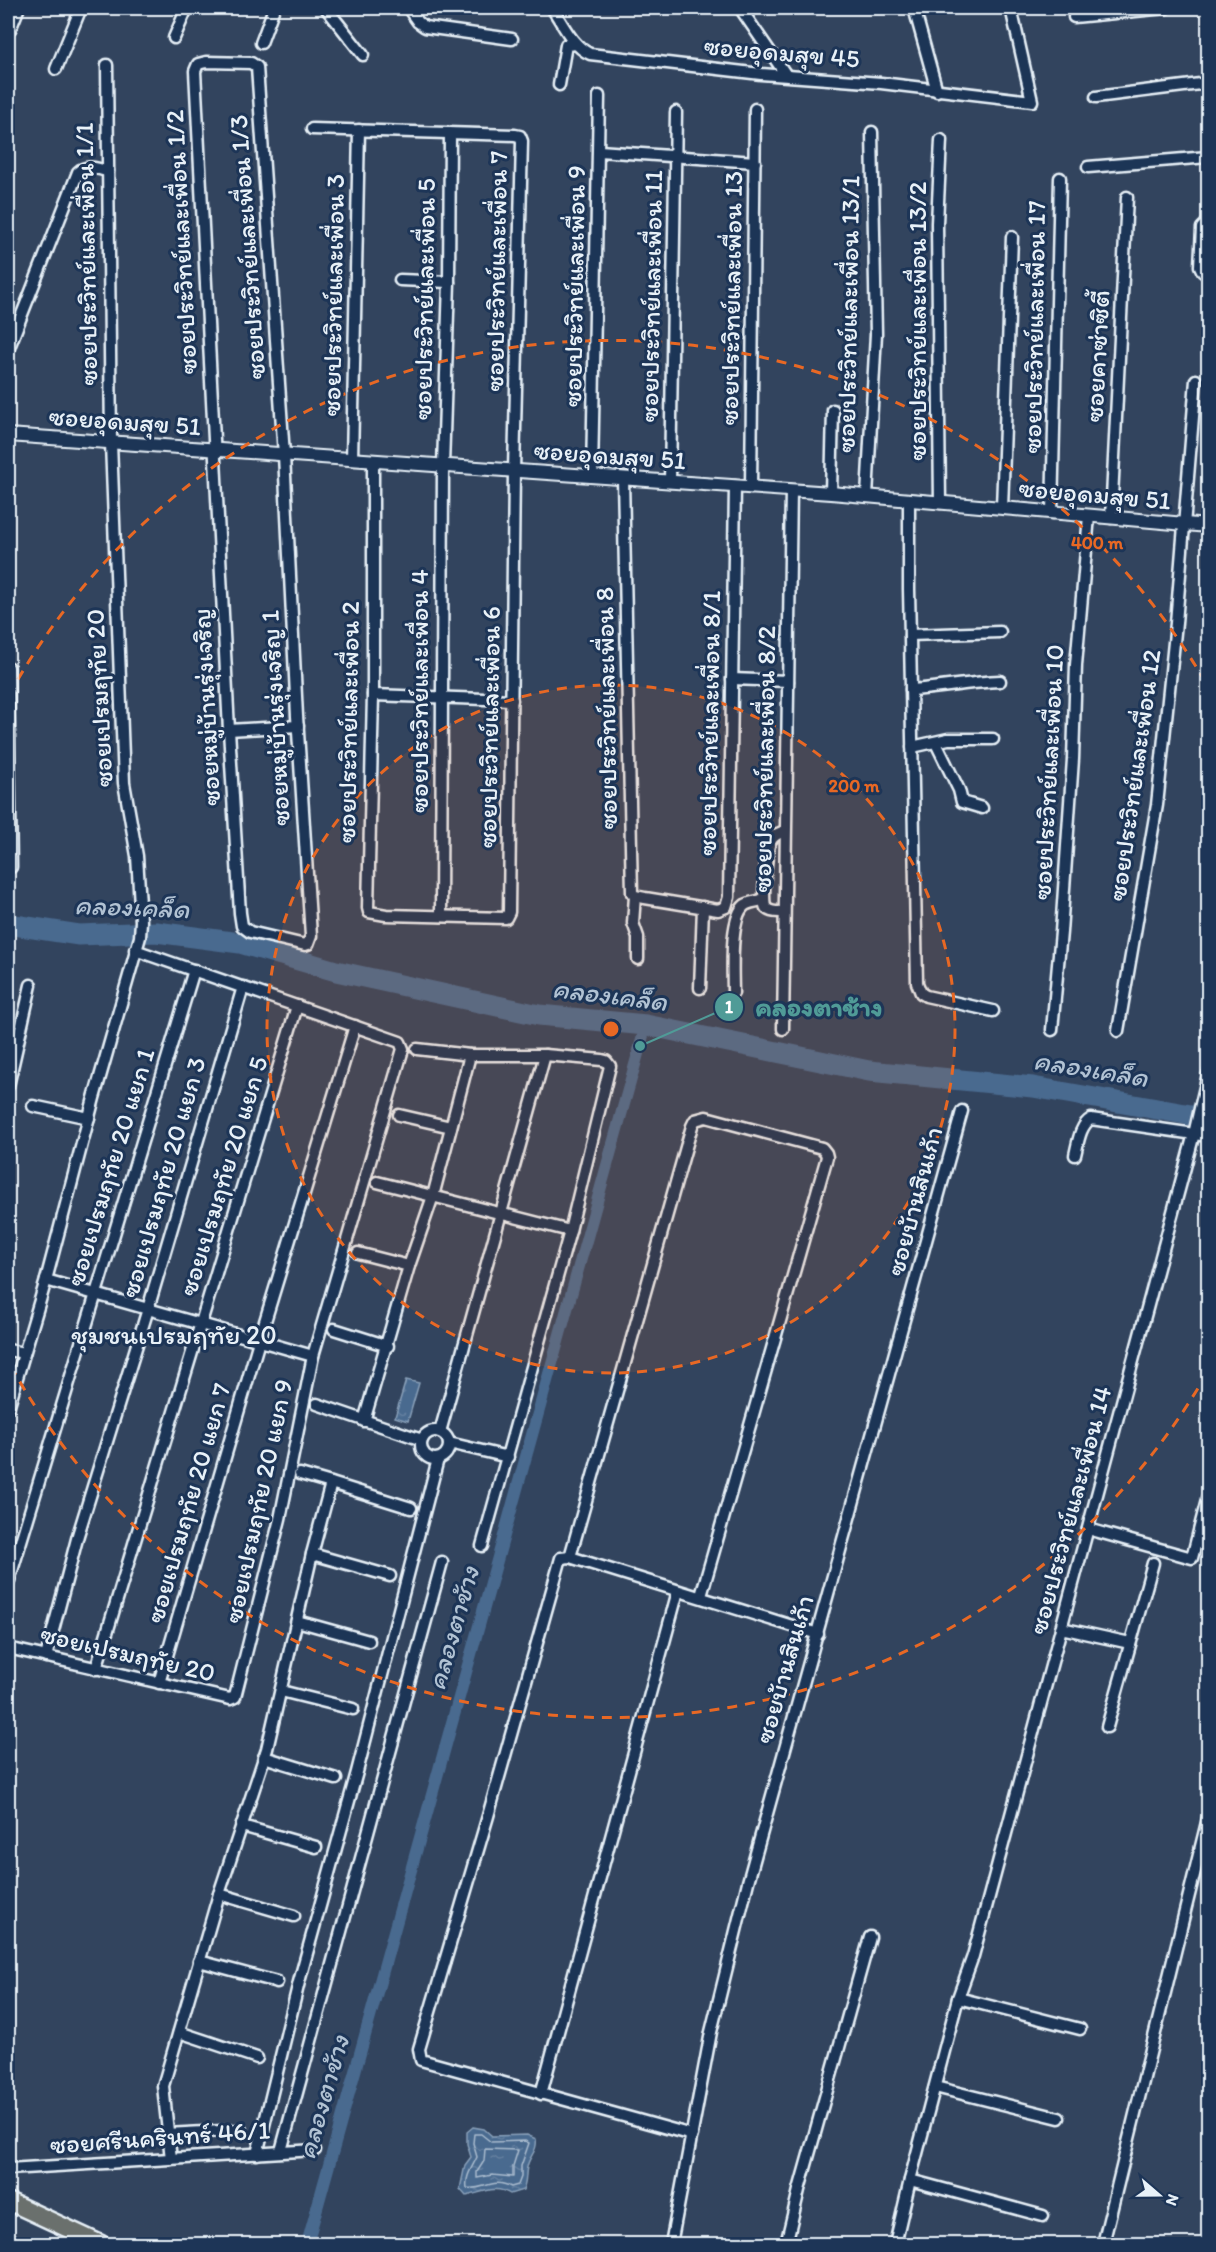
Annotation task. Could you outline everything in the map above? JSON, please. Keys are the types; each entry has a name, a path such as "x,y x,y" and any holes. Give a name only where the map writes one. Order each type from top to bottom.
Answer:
{"main road":[{"path":"8,28 16,8"},
{"path":"9,2202 101,2244"},
{"path":"8,2242 12,2244"}],"street":[{"path":"56,69 81,8"},
{"path":"174,38 187,8"},
{"path":"261,43 274,8"},
{"path":"326,8 363,55"},
{"path":"408,8 418,22 425,27 512,39"},
{"path":"552,8 571,45 559,85"},
{"path":"740,8 786,75"},
{"path":"914,8 937,91"},
{"name":"ซอยอุดมสุข 45","path":"571,45 590,54 1032,101 1011,8"},
{"path":"1074,17 1166,8"},
{"name":"ซอยประวิทย์และเพื่อน 1/2","path":"214,450 195,71 198,64 228,62"},
{"name":"ซอยประวิทย์และเพื่อน 1/3","path":"228,62 251,63 257,67 284,455"},
{"name":"ซอยประวิทย์และเพื่อน 1/1","path":"107,65 111,443"},
{"path":"1096,97 1209,83"},
{"name":"ซอยประวิทย์และเพื่อน 9","path":"592,476 599,96"},
{"name":"ซอยประวิทย์และเพื่อน 13","path":"751,488 755,109"},
{"name":"ซอยประวิทย์และเพื่อน 11","path":"670,482 676,112"},
{"name":"ซอยประวิทย์และเพื่อน 7","path":"312,129 520,136 522,141 514,471"},
{"name":"ซอยประวิทย์และเพื่อน 3","path":"352,460 359,130"},
{"name":"ซอยประวิทย์และเพื่อน 13/1","path":"867,496 876,334 872,132"},
{"name":"ซอยประวิทย์และเพื่อน 5","path":"442,466 449,282 450,133"},
{"name":"ซอยประวิทย์และเพื่อน 13/2","path":"940,503 937,223 941,140"},
{"path":"599,152 755,162"},
{"path":"1088,167 1209,157"},
{"path":"8,350 78,172 89,167 108,171"},
{"name":"ซอยประวิทย์และเพื่อน 17","path":"1052,513 1060,178"},
{"name":"ซอยคาซ่าซิตี้","path":"1111,518 1127,197"},
{"path":"1209,222 1202,228 1200,266 1203,272 1209,274"},
{"path":"1002,508 1012,237"},
{"path":"400,280 449,282"},
{"name":"ซอยประวิทย์และเพื่อน 12","path":"1118,1031 1156,805 1176,623 1196,380"},
{"path":"831,493 833,410"},
{"name":"ซอยอุดมสุข 51","path":"8,435 831,493 1209,526"},
{"name":"ซอยเปรมฤทัย 20","path":"8,1408 46,1280 142,926 136,856 124,783 111,443"},
{"name":"ซอยหมู่บ้านรุ่งเจริญ","path":"214,450 242,926 250,932 275,938"},
{"name":"ซอยหมู่บ้านรุ่งเจริญ 1","path":"275,938 305,945 311,936 284,455"},
{"name":"ซอยประวิทย์และเพื่อน 2","path":"373,461 373,695 368,908 369,912 386,915 441,916"},
{"name":"ซอยประวิทย์และเพื่อน 4","path":"441,916 442,466"},
{"name":"ซอยประวิทย์และเพื่อน 6","path":"441,916 497,919 508,916 514,471"},
{"name":"ซอยประวิทย์และเพื่อน 8","path":"623,479 631,870 632,893 635,896 633,923 638,937 638,959"},
{"name":"ซอยประวิทย์และเพื่อน 8/1","path":"635,896 718,910 726,907 729,897 735,486"},
{"name":"ซอยประวิทย์และเพื่อน 8/2","path":"783,1029 791,490"},
{"path":"909,500 910,690 918,989 931,998 993,1011"},
{"name":"ซอยประวิทย์และเพื่อน 10","path":"1052,1030 1072,769 1076,665 1089,516"},
{"path":"909,635 1000,632"},
{"path":"8,667 11,867"},
{"path":"732,679 788,681"},
{"path":"910,690 938,688 968,682 1000,681"},
{"path":"373,695 512,700"},
{"path":"229,730 298,726"},
{"path":"912,747 948,739 993,739"},
{"path":"936,742 959,790 962,802 982,808"},
{"path":"784,912 771,911 766,908 764,900 770,841 777,834 785,831"},
{"path":"733,993 734,931 738,916 745,906 764,900"},
{"path":"700,988 703,907"},
{"path":"135,950 355,1026"},
{"name":"ซอยเปรมฤทัย 20 แยก 1","path":"8,1584 194,970"},
{"path":"8,1086 31,985"},
{"name":"ซอยเปรมฤทัย 20 แยก 3","path":"46,1657 78,1536 243,987"},
{"name":"ซอยเปรมฤทัย 20 แยก 5","path":"96,1669 297,1006"},
{"name":"ซอยเปรมฤทัย 20 แยก 9","path":"236,1694 280,1519 313,1356 403,1049 400,1042 355,1026"},
{"name":"ซอยเปรมฤทัย 20 แยก 7","path":"159,1683 259,1341 355,1026"},
{"path":"417,1049 470,1055 545,1055 602,1060 610,1066 570,1231 482,1546"},
{"path":"364,1421 432,1196 470,1055"},
{"path":"440,1432 545,1055"},
{"name":"ซอยประวิทย์และเพื่อน 14","path":"895,2244 957,1998 973,1956 1209,1074"},
{"path":"33,1106 89,1118"},
{"name":"ซอยบ้านสินเก้า","path":"671,2244 711,2032 748,1882 962,1111"},
{"path":"399,1115 451,1127"},
{"path":"570,1557 695,1120 706,1117 822,1149 827,1157 700,1596"},
{"path":"1075,1155 1083,1127 1091,1119 1195,1132 1209,1136"},
{"path":"377,1182 570,1231"},
{"path":"358,1253 410,1266"},
{"path":"46,1280 313,1356"},
{"path":"334,1329 388,1346"},
{"path":"8,1350 24,1353"},
{"path":"316,1404 422,1440"},
{"path":"257,2154 299,1982 357,1772 438,1459 447,1453 450,1443 446,1436 433,1431 426,1434 422,1440 422,1448 424,1454 438,1459"},
{"path":"450,1443 508,1457"},
{"path":"300,1474 411,1508"},
{"path":"171,2159 163,2086 219,1894 264,1757 331,1483"},
{"path":"1088,1529 1192,1558 1209,1496"},
{"path":"312,1554 390,1576"},
{"path":"692,2135 421,2060 418,2055 561,1558 570,1557 818,1634"},
{"path":"280,2151 442,1562"},
{"path":"1107,1727 1153,1563"},
{"path":"541,2094 678,1591"},
{"path":"297,1621 369,1641"},
{"path":"1061,1628 1130,1643"},
{"name":"ซอยเปรมฤทัย 20","path":"8,1648 230,1699 236,1694"},
{"path":"280,1691 353,1709"},
{"path":"264,1757 336,1779"},
{"path":"1103,2244 1208,1823"},
{"path":"242,1826 316,1847"},
{"path":"219,1894 294,1916"},
{"path":"786,2244 870,1937"},
{"path":"199,1961 277,1982"},
{"path":"957,1998 1080,2029"},
{"path":"179,2032 257,2058"},
{"path":"935,2087 1059,2118"},
{"path":"167,2134 241,2130"},
{"name":"ซอยศรีนครินทร์ 46/1","path":"8,2169 315,2150"},
{"path":"910,2180 1042,2216"}],"water":[{"path":"406,1380 419,1383 408,1421 395,1417"},
{"path":"473,2127 484,2129 492,2136 527,2135 536,2139 536,2147 527,2167 523,2190 510,2194 494,2189 466,2196 460,2189 465,2165 471,2157 467,2144 467,2132"}],"waterway":[{"name":"คลองเคล็ด","path":"8,924 79,935 156,932 240,943 336,971 539,1015 646,1025 869,1071 1033,1087 1208,1118"},
{"name":"คลองตาช้าง","path":"307,2244 646,1025"}],"place":[{"name":"คลองตาช้าง","path":"640,1046"}],"district":[{"name":"ชุมชนเปรมฤทัย 20","path":"174,1335"}]}
